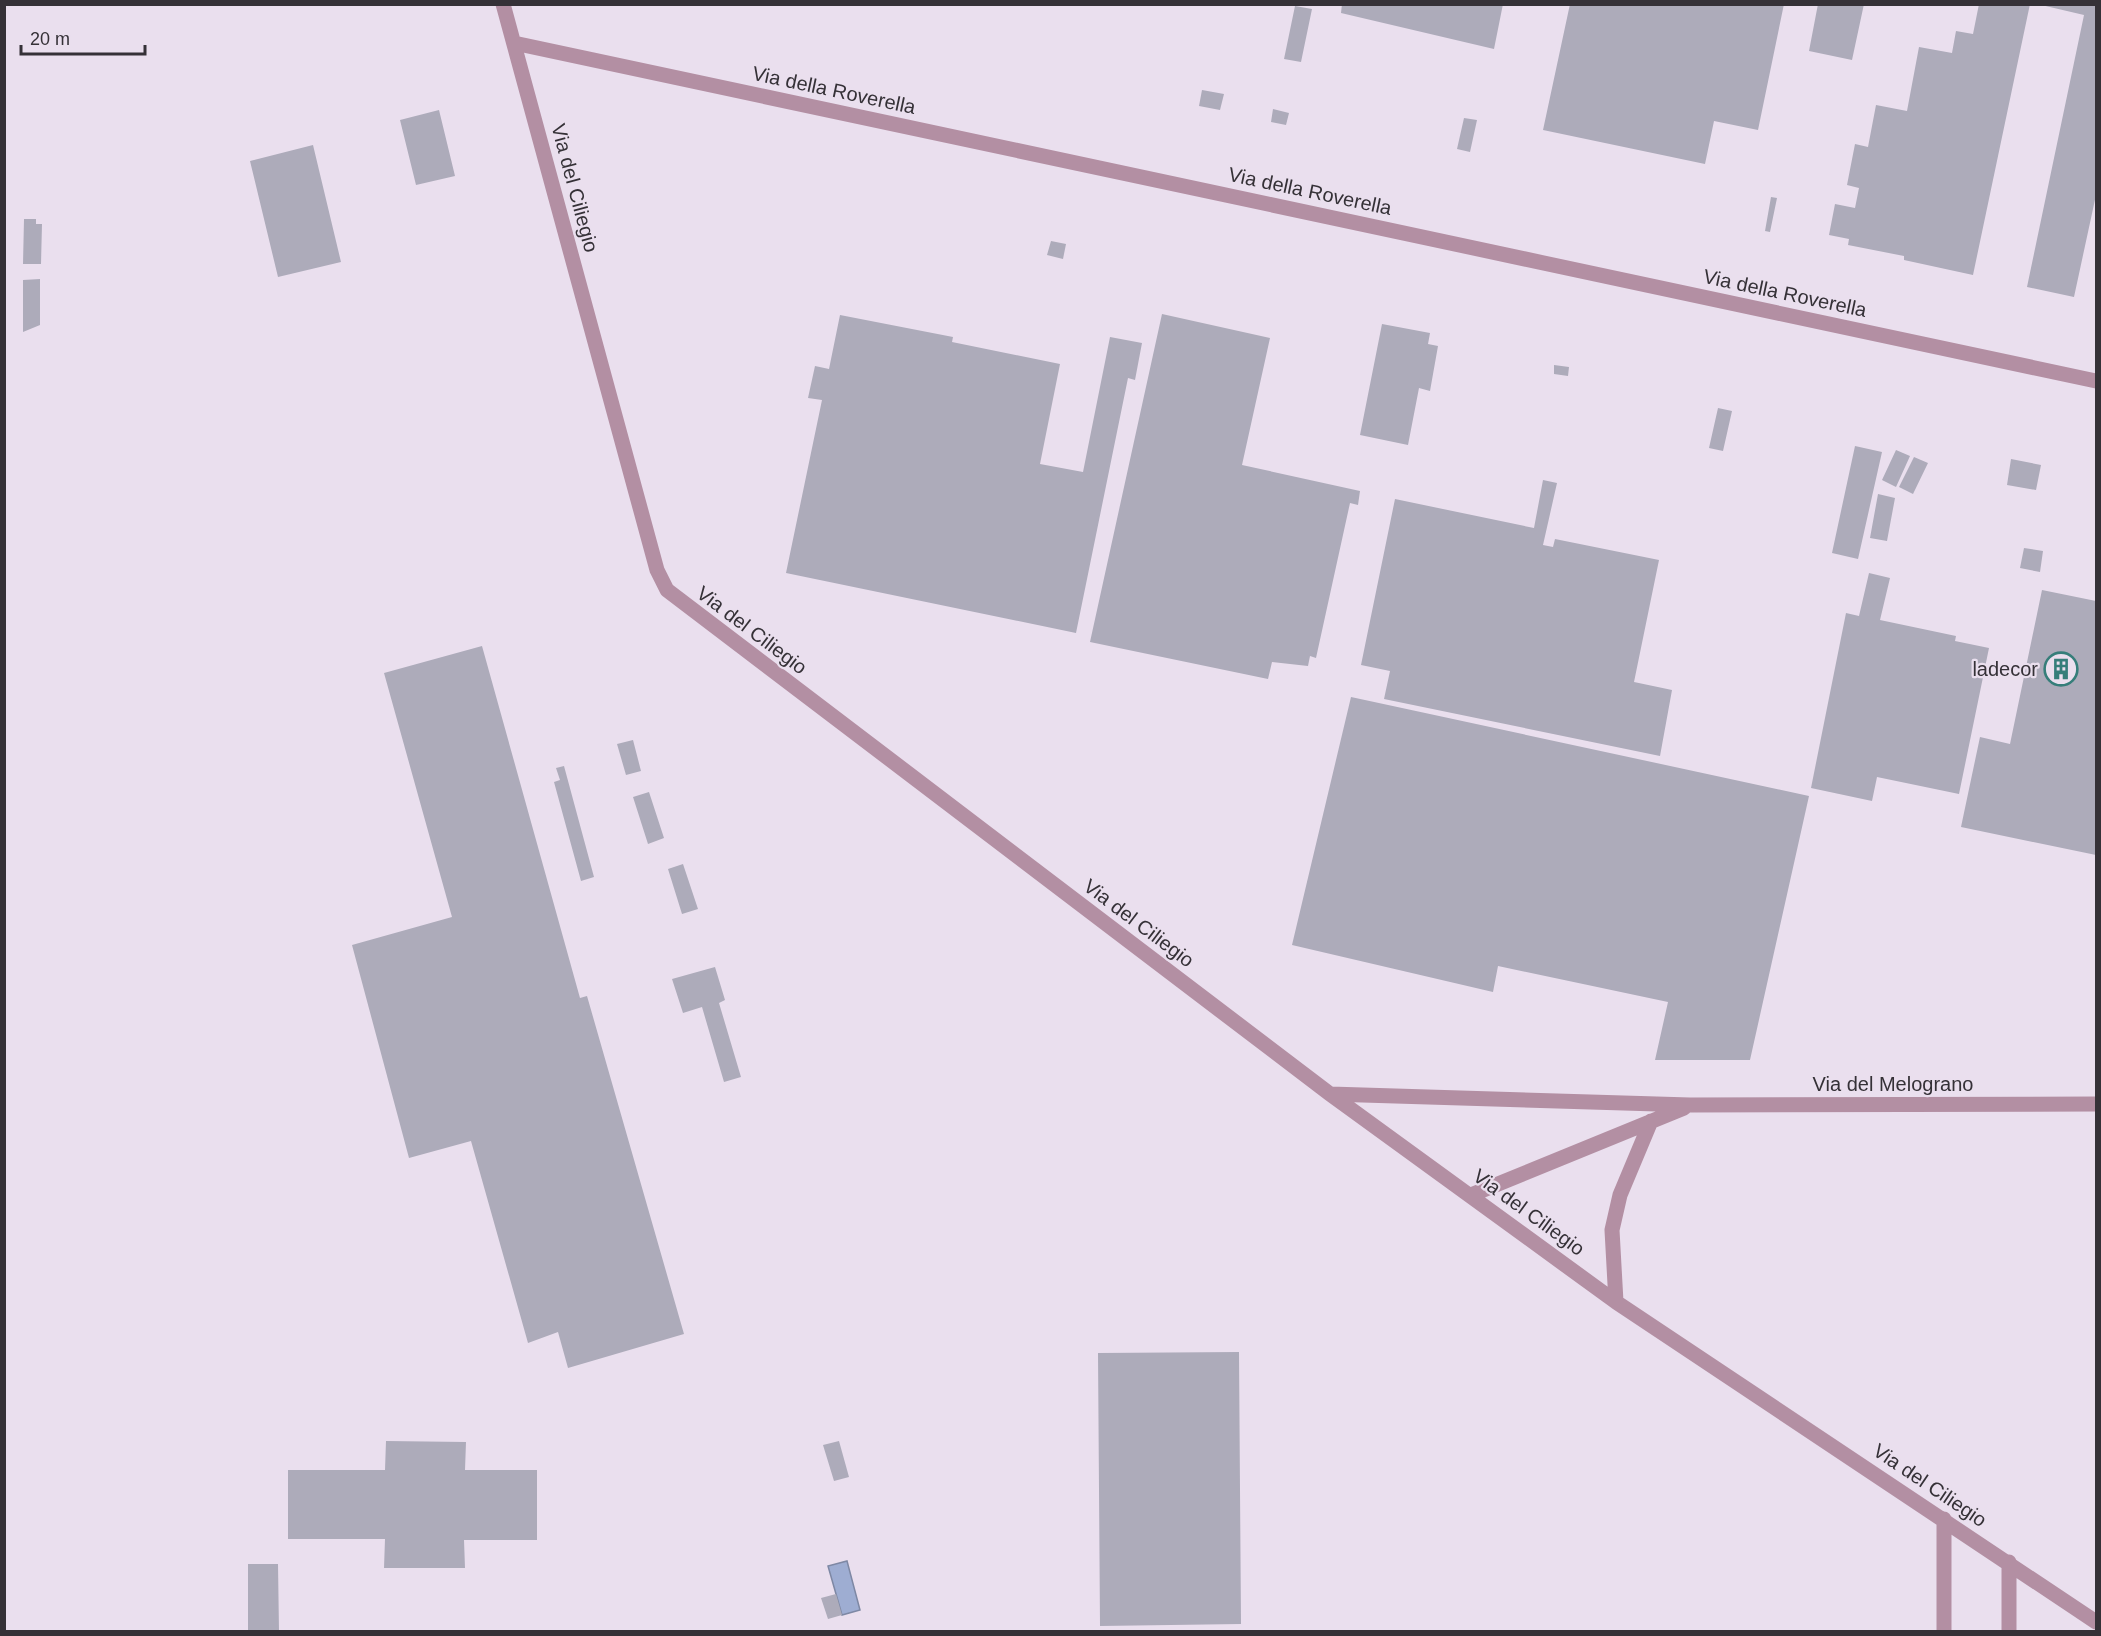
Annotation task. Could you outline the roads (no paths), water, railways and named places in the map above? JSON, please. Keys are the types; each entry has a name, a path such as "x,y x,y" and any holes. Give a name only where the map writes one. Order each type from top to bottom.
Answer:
{"street":[{"name":"Via del Ciliegio","path":"503,4 657,570 667,590 1330,1094 1616,1302 2097,1622"},
{"name":"Via della Roverella","path":"514,43 2097,381"},
{"name":"Via del Melograno","path":"1330,1094 1690,1106 2097,1104"},
{"path":"1471,1195 1690,1106"},
{"path":"1616,1302 1612,1230 1620,1195 1650,1121"},
{"path":"1944,1520 1944,1632"},
{"path":"2008,1562 2009,1632"}],"water":[{"path":"847,1561 860,1610 842,1615 828,1566"}],"place":[{"name":"ladecor","path":"2061,669"}]}
